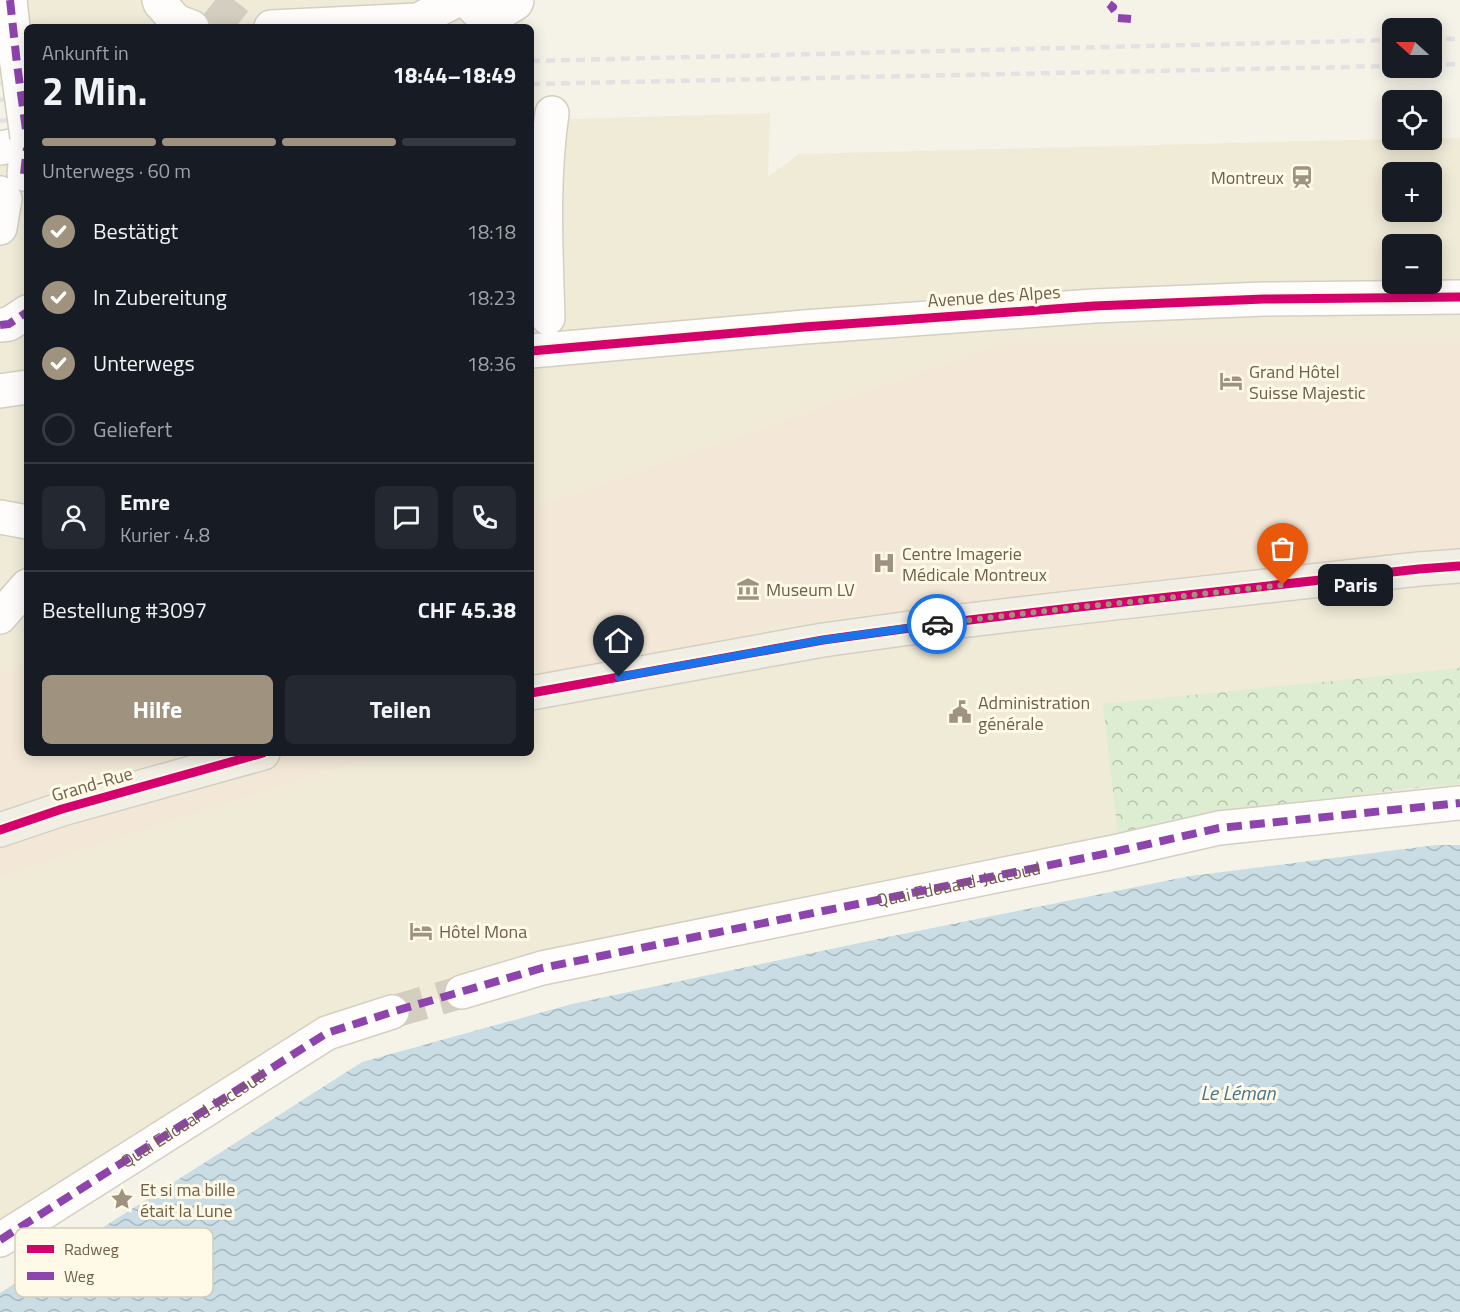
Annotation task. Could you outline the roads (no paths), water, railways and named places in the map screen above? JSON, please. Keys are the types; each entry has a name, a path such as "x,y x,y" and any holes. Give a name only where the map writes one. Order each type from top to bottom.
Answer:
{"main road":[{"path":"534,692 823,640 961,621 1460,566"},
{"name":"Grand-Rue","path":"0,830 62,809 253,756"}],"street":[{"path":"10,0 24,115"},
{"path":"159,0 176,21 184,24"},
{"path":"334,24 418,20 457,0"},
{"path":"466,0 478,12 501,12 517,0"},
{"path":"548,318 546,201 549,130"},
{"path":"0,148 19,164 5,199 0,228"},
{"name":"Avenue des Alpes","path":"534,351 804,327 1094,306 1264,299 1460,297"},
{"path":"0,325 9,324 24,314"},
{"path":"0,391 24,387"},
{"path":"0,517 24,521"},
{"path":"0,617 24,589"},
{"name":"Quai Edouard-Jaccoud","path":"462,992 542,969 1076,860 1219,828 1460,803"},
{"name":"Quai Edouard-Jaccoud","path":"19,1228 327,1033 392,1012"},
{"name":"Quai Edouard-Jaccoud","path":"0,1240 15,1231"}],"water":[{"name":"Le Léman","path":"1436,845 1460,845 1460,1312 0,1312 0,1293 15,1283 15,1297 213,1297 213,1228 102,1228 362,1062 572,1004 1190,876"}],"tunnel":[{"path":"217,24 236,0"},
{"path":"392,1012 462,992"}],"railway":[{"path":"1442,39 1460,39"},
{"path":"534,61 1382,40"},
{"path":"1442,65 1460,64"},
{"path":"534,84 1382,66"},
{"path":"0,100 24,96"},
{"path":"0,121 24,117"}],"place":[{"name":"Montreux","path":"1302,177"},
{"name":"Grand Hôtel Suisse Majestic","path":"1231,381"},
{"name":"Centre Imagerie Médicale Montreux","path":"884,563"},
{"name":"Paris","path":"1283,585"},
{"name":"Museum LV","path":"748,589"},
{"name":"Administration générale","path":"960,712"},
{"name":"Hôtel Mona","path":"421,931"},
{"name":"Et si ma bille était la Lune","path":"122,1199"}]}
